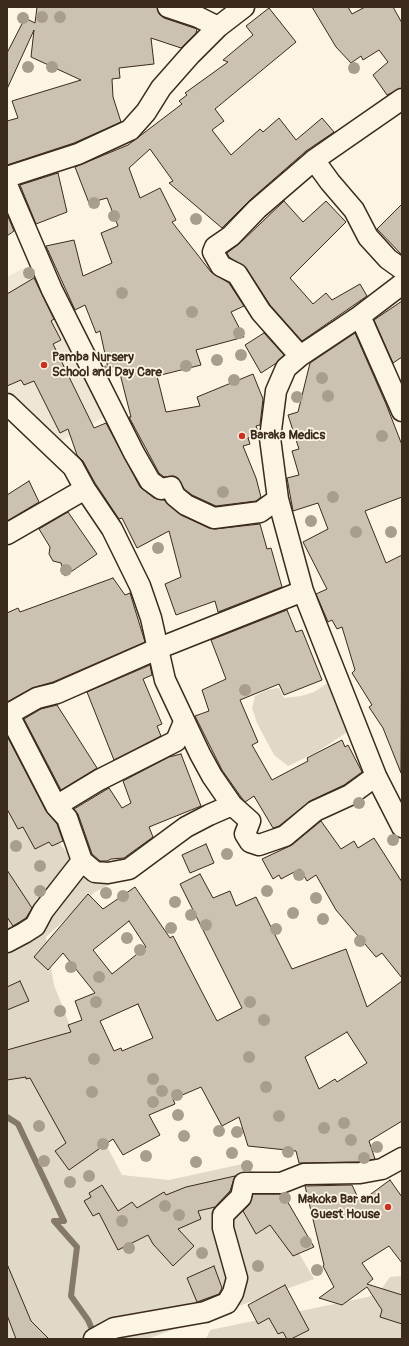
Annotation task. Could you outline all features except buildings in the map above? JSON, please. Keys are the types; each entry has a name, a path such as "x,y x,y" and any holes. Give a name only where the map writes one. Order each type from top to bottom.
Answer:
{"street":[{"path":"168,7 198,17 218,27"},
{"path":"7,177 78,154 130,130 146,112 161,88 218,27 240,8"},
{"path":"300,356 261,312 237,274 221,266 213,252 215,248 231,236 257,209 314,160 402,99"},
{"path":"314,160 354,210 368,237 388,259 402,269"},
{"path":"7,185 52,290 134,453 150,481 160,489 171,487 175,496 186,505 214,518 260,512 278,499"},
{"path":"402,284 360,316 300,356 286,368 276,391 270,438 278,499 303,591 376,776 402,827"},
{"path":"360,316 402,411"},
{"path":"7,404 73,467 85,489 112,529 140,586 150,618 165,680 206,765 232,805 250,821 245,834 250,842 259,845 285,836 315,811 350,795 376,776"},
{"path":"7,534 85,489"},
{"path":"232,805 186,827 129,869 108,873 95,872 82,861 67,818 56,806 8,715 37,698 57,693 85,682 157,649 303,591"},
{"path":"56,806 99,780 176,741 184,722"},
{"path":"7,942 35,926 48,905 82,861"},
{"path":"94,1339 114,1328 205,1312 227,1303 233,1294 237,1278 223,1228 223,1215 241,1197 244,1183 281,1183 304,1174 360,1173 382,1168 402,1158"}],"shaded area":[{"name":"Pamba Nursery School and Day Care","path":"26,267 63,328 105,416 72,436 53,444 7,401 7,277"},
{"path":"331,681 352,729 317,752 288,766 274,755 257,723 252,708 255,696 267,690 279,688 284,698 301,696 314,692"},
{"path":"23,800 90,880 134,872 95,892 46,937 54,985 87,1069 99,1131 122,1175 169,1180 247,1163 314,1279 147,1339 7,1339 7,801"},
{"path":"402,1276 402,1339 206,1339 210,1330 377,1295 390,1277"}],"waterway":[{"path":"7,1117 18,1124 64,1221 54,1221 77,1247 71,1296 88,1320 95,1336"}],"place":[{"name":"Pamba Nursery School and Day Care","path":"44,365"},
{"name":"Baraka Medics","path":"242,436"},
{"name":"Makoka Bar and Guest House","path":"388,1207"}]}
